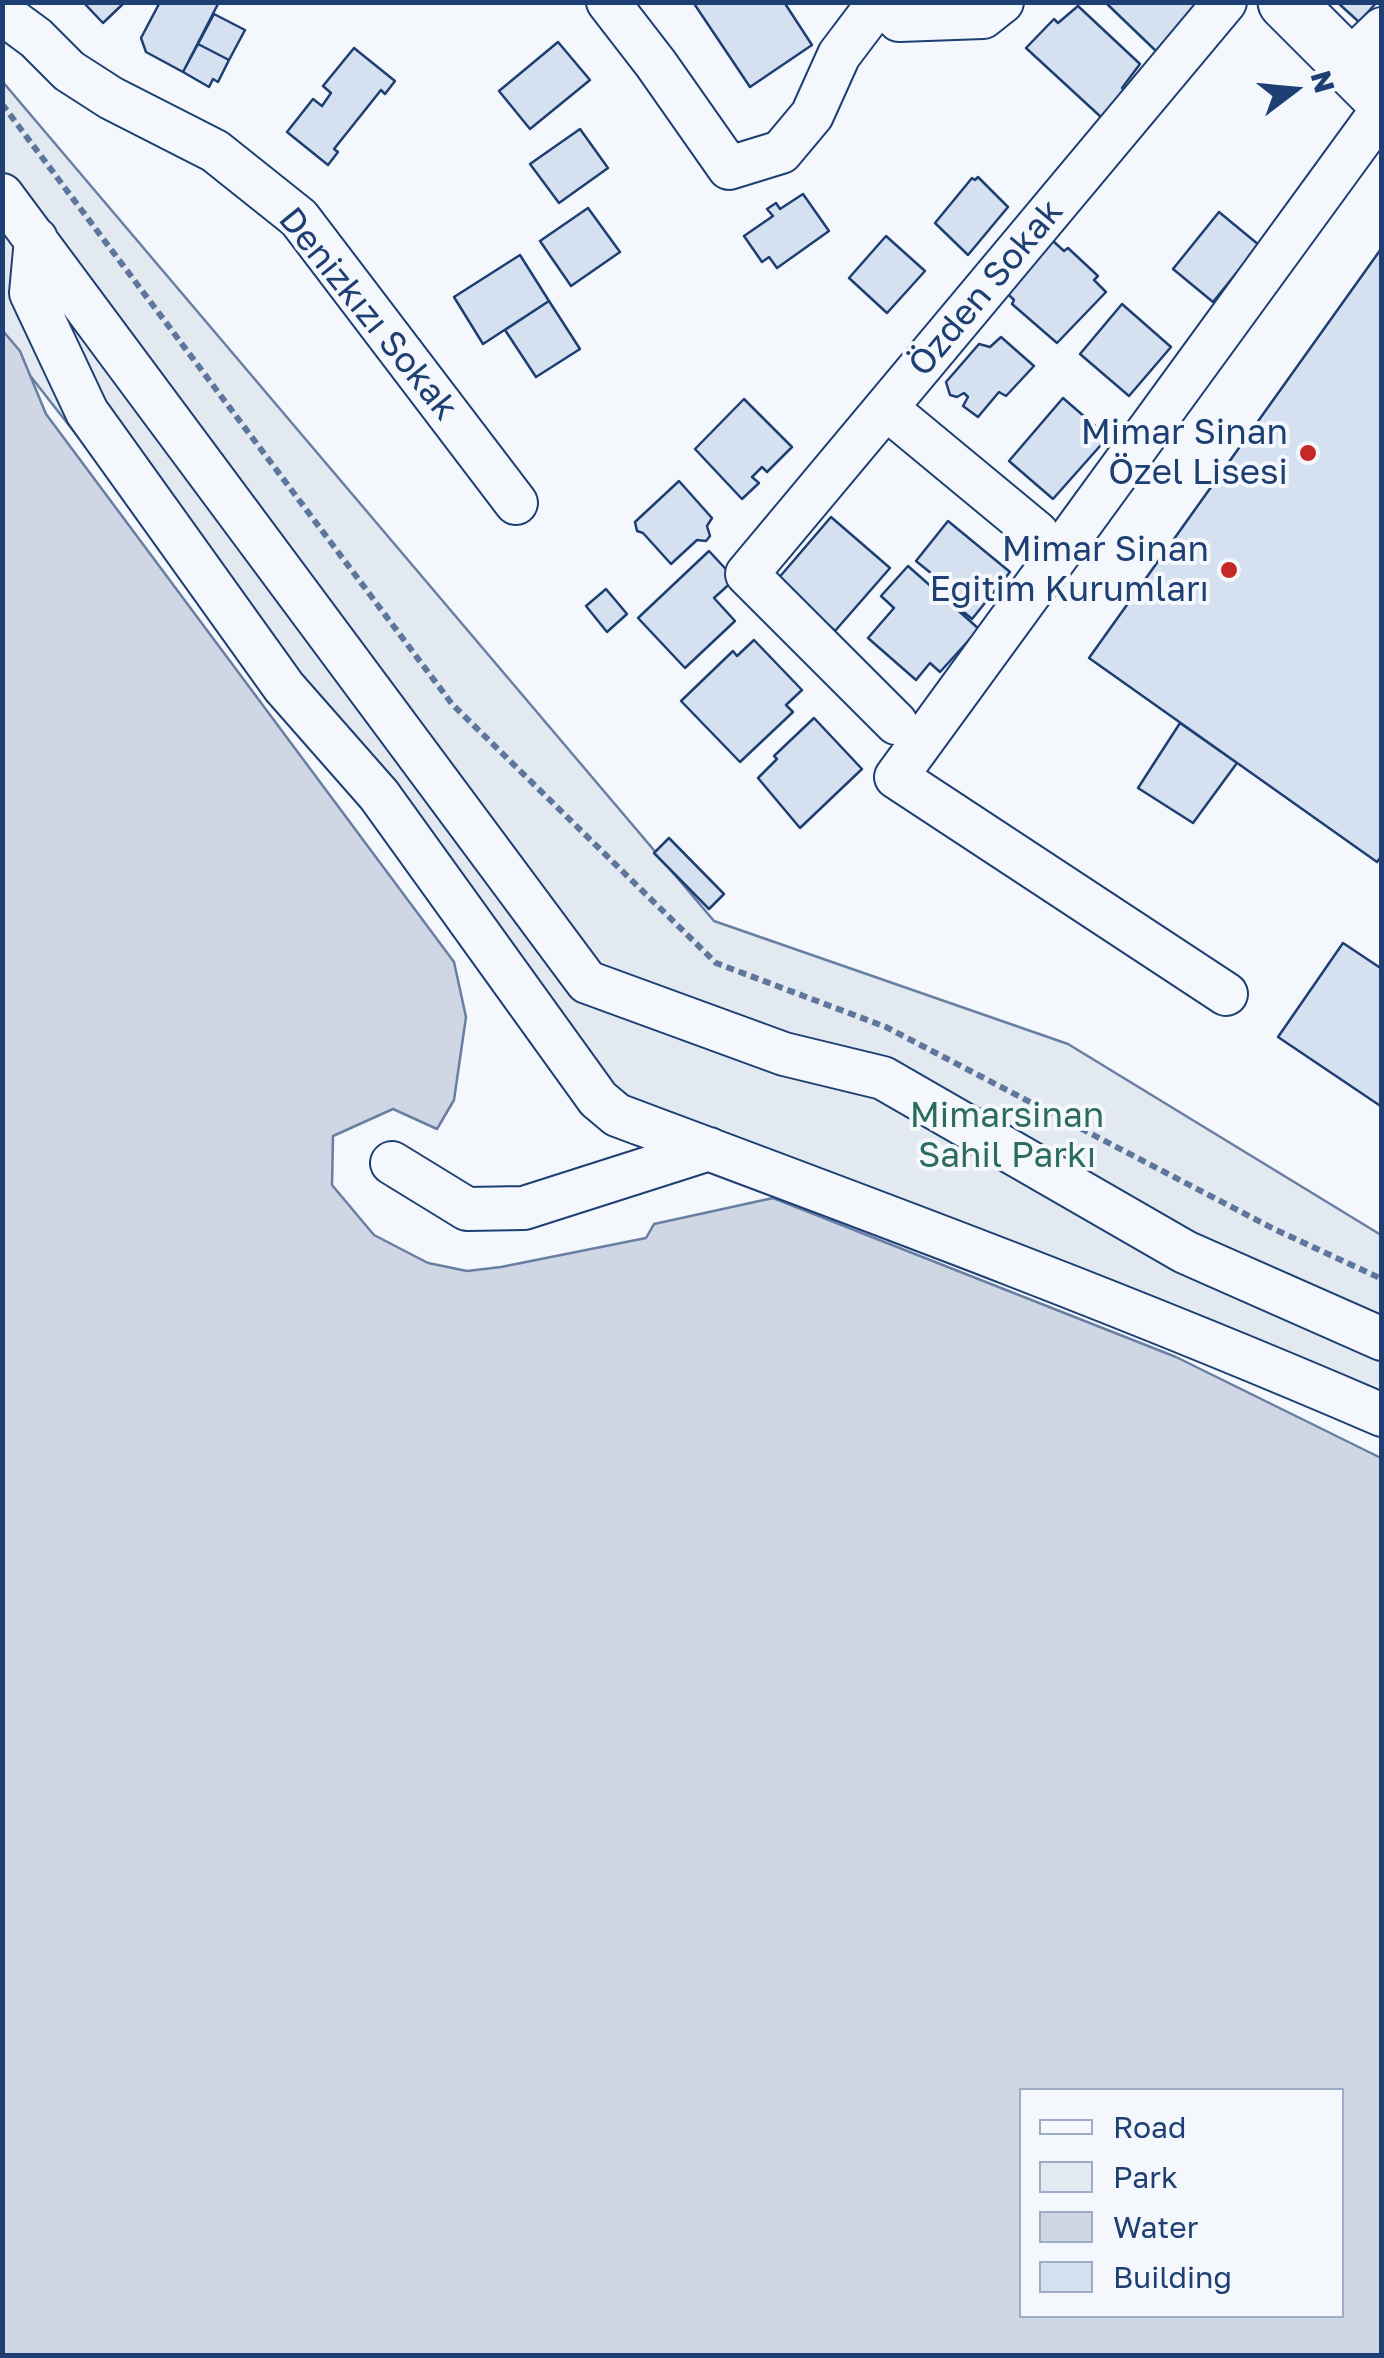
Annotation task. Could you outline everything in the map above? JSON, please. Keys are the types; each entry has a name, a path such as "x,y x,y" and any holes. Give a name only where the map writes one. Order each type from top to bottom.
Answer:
{"main road":[{"path":"1286,2 1370,63"}],"street":[{"path":"608,2 729,168 781,152 812,115 839,56 881,2 898,20 983,17 1002,2"},
{"name":"Özden Sokak","path":"896,723 747,574 1225,2"},
{"name":"Denizkızı Sokak","path":"2,13 36,38 70,72 111,98 215,151 299,218 516,502"},
{"path":"1226,994 896,777 1382,110"},
{"path":"2,195 587,982 784,1054 883,1078 1185,1252 1382,1339"},
{"path":"36,239 31,294 87,412 284,688 379,795 598,1100 617,1115 1104,1300 1382,1415"},
{"path":"886,408 1037,534"},
{"path":"392,1164 468,1210 524,1208 709,1149"}],"path":[{"path":"2,104 452,704 716,963 886,1026 1274,1229 1382,1279"}],"green space":[{"name":"Mimarsinan Sahil Parkı","path":"2,81 714,921 1068,1044 1381,1235 1381,1400 586,1086 3,341"}],"water":[{"path":"3,331 20,351 46,414 454,962 466,1017 454,1100 437,1129 393,1109 333,1136 332,1185 374,1235 428,1263 467,1271 646,1238 654,1224 773,1198 1176,1357 1381,1458 1381,2355 3,2355"}],"building":[{"path":"83,2 125,2 103,23"},
{"path":"160,2 219,2 183,72 146,52 141,38"},
{"path":"784,2 812,45 750,87 695,5"},
{"path":"1105,2 1203,2 1157,52"},
{"path":"1337,2 1377,2 1359,22"},
{"path":"1078,6 1140,64 1122,88 1127,92 1102,118 1026,48 1054,19 1058,23"},
{"path":"214,14 245,30 229,60 198,44"},
{"path":"558,42 590,80 530,129 499,91"},
{"path":"198,44 229,60 218,82 213,79 209,87 183,72"},
{"path":"354,48 395,81 385,94 381,90 334,149 338,152 328,165 287,132 313,99 322,106 331,93 323,86"},
{"path":"580,129 608,168 559,203 530,164"},
{"path":"978,177 1008,207 968,255 935,223 972,178"},
{"path":"803,194 829,231 777,268 769,257 762,262 744,236 773,216 767,209 776,203 780,209"},
{"path":"588,208 620,252 571,286 540,241"},
{"path":"1219,212 1259,245 1213,302 1173,269"},
{"path":"886,236 925,271 887,313 849,278"},
{"path":"1053,241 1064,251 1068,248 1098,276 1094,280 1106,292 1057,343 1012,304 1014,300 1005,291"},
{"name":"Mimar Sinan Özel Lisesi","path":"1381,249 1382,855 1377,862 1089,658"},
{"path":"520,255 549,301 483,344 454,297"},
{"path":"549,301 580,349 536,377 505,330"},
{"path":"1122,304 1171,347 1129,396 1080,354"},
{"path":"1001,337 1034,366 1006,396 999,392 978,417 963,406 968,397 964,393 950,395 946,382 979,344 990,347"},
{"path":"1063,398 1108,437 1053,499 1009,461"},
{"path":"744,399 792,447 767,472 762,467 752,477 759,483 742,499 695,449"},
{"path":"679,481 712,518 706,541 697,540 671,564 637,531 635,522"},
{"path":"831,517 890,568 835,631 777,580"},
{"path":"948,521 1010,572 972,619 947,598 953,591 916,561"},
{"path":"709,551 735,579 714,598 735,621 685,668 638,618"},
{"path":"908,566 979,629 940,672 930,663 916,680 868,638 894,608 881,596"},
{"path":"606,589 627,614 607,632 586,606"},
{"path":"754,640 802,690 786,705 793,712 740,762 681,701 733,651 737,656"},
{"path":"814,718 862,769 800,828 758,778 777,759 774,756"},
{"path":"1180,723 1237,763 1193,823 1138,788"},
{"path":"669,838 724,894 709,909 654,853"},
{"path":"1343,943 1382,969 1382,1107 1278,1037"}],"place":[{"name":"Mimar Sinan Özel Lisesi","path":"1308,453"},
{"name":"Mimar Sinan Eğitim Kurumları","path":"1229,570"}]}
